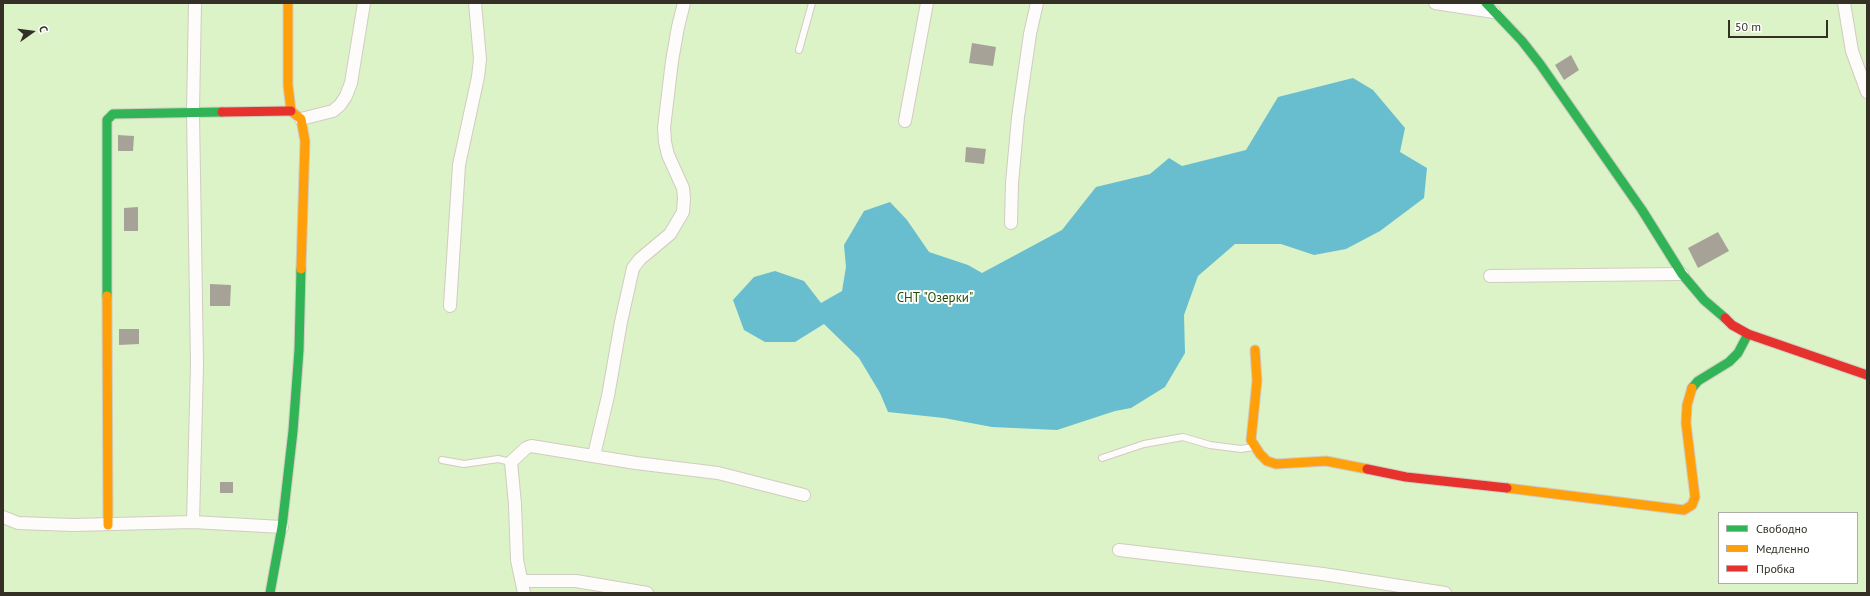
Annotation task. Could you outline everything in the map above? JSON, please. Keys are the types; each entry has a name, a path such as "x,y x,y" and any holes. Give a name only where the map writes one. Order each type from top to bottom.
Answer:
{"street":[{"path":"193,522 197,365 192,112 195,3"},
{"path":"288,3 288,85 291,111"},
{"path":"301,119 333,111 340,105 346,96 351,83 364,3"},
{"path":"450,306 458,171 478,77 480,59 475,3"},
{"path":"594,455 608,396 621,322 634,268 640,259 670,234 678,224 683,212 683,188 666,148 664,128 672,61 684,3"},
{"path":"906,121 927,3"},
{"path":"1011,223 1012,183 1018,117 1030,34 1037,3"},
{"path":"1435,3 1444,6 1490,8 1522,41 1540,64 1642,210 1682,274 1704,300 1721,316 1748,334 1867,375"},
{"path":"1844,3 1852,51 1867,92"},
{"path":"108,525 107,120 113,114 291,111 301,119 305,141 299,350 293,431 282,526 270,593"},
{"path":"1490,276 1682,274"},
{"path":"1255,350 1257,381 1251,440 1254,447 1268,461 1276,464 1326,461 1406,477 1586,497 1684,510 1692,505 1695,497 1686,423 1687,405 1691,390 1698,381 1734,358 1748,334"},
{"path":"647,593 576,581 523,587 517,553 515,504 511,462 526,448 531,446 636,463 718,473 804,495"},
{"path":"3,517 18,523 108,525 193,522 282,526"},
{"path":"1119,550 1323,574 1445,593"}],"lane":[{"path":"799,50 812,3"},
{"path":"1102,458 1144,444 1183,437 1210,445 1241,449 1254,447"},
{"path":"442,460 464,464 498,459 511,462"}],"green space":[{"name":"СНТ \"Озерки\"","path":"3,3 1867,3 1867,593 3,593"}],"water":[{"path":"1353,78 1373,90 1405,128 1400,152 1427,168 1424,198 1380,231 1346,249 1314,255 1281,244 1235,244 1198,276 1184,315 1185,353 1165,387 1131,408 1115,411 1057,430 992,427 944,418 888,412 880,393 859,358 824,324 795,342 765,342 744,330 733,300 754,277 775,271 804,281 821,303 842,291 846,267 844,245 864,211 890,202 907,220 929,252 968,265 982,273 1062,230 1096,187 1150,174 1169,158 1182,166 1246,150 1278,97"}],"building":[{"path":"972,43 996,47 993,66 969,63"},
{"path":"1571,55 1579,70 1564,80 1555,65"},
{"path":"118,135 134,136 133,151 118,151"},
{"path":"966,147 986,149 984,164 965,162"},
{"path":"138,207 138,231 124,231 124,208"},
{"path":"1718,232 1729,251 1698,268 1688,248"},
{"path":"210,284 231,285 230,306 210,306"},
{"path":"119,329 139,329 139,344 119,345"},
{"path":"220,482 233,482 233,493 220,493"}],"traffic: fast":[{"path":"1486,3 1522,41 1540,64 1642,210 1682,274 1704,300 1725,318"},
{"path":"107,296 107,120 113,114 222,112"},
{"path":"270,593 282,527 293,431 299,350 301,269"},
{"path":"1692,388 1698,381 1729,362 1738,353 1748,334"}],"traffic: slow":[{"path":"288,3 288,85 291,111 301,119 305,141 301,269"},
{"path":"107,296 108,525"},
{"path":"1255,350 1257,381 1251,440 1260,454 1267,461 1276,464 1326,461 1367,469"},
{"path":"1507,488 1684,510 1692,505 1695,497 1686,423 1687,405 1692,388"}],"traffic: jam":[{"path":"222,112 291,111"},
{"path":"1725,318 1732,325 1748,334 1867,375"},
{"path":"1367,469 1406,477 1507,488"}]}
